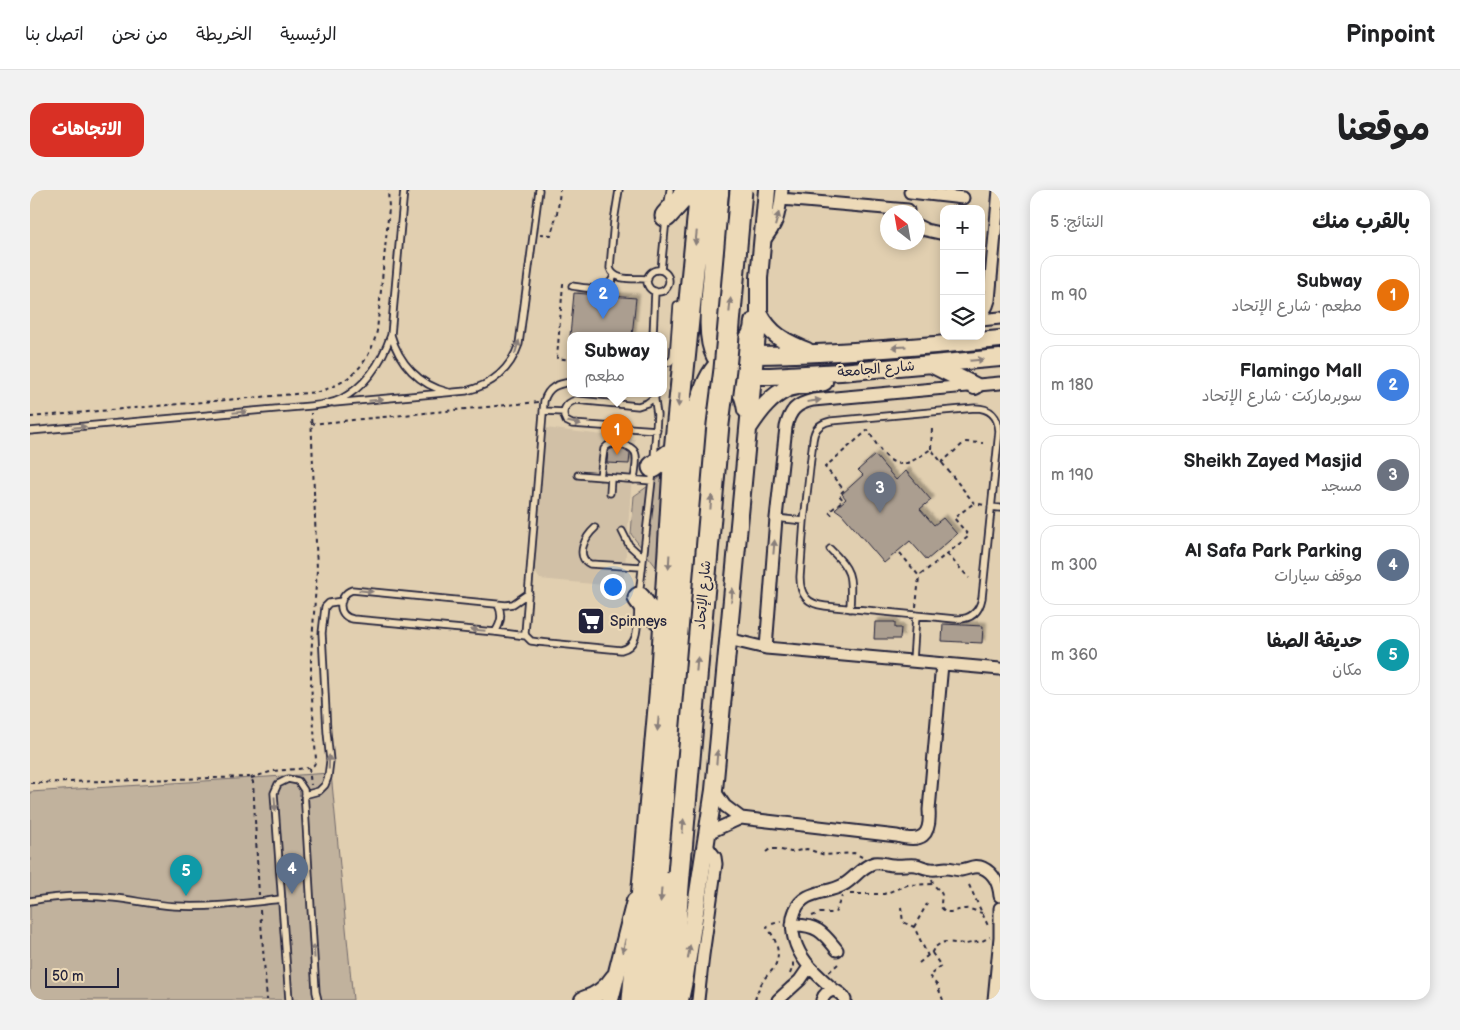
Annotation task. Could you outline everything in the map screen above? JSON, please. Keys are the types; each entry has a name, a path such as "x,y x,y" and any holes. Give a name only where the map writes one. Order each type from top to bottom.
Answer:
{"highway":[{"path":"666,216 689,190"},
{"path":"633,1000 666,623 675,451 702,190"},
{"path":"718,190 715,214 711,321 714,346 718,355 734,370 761,376"},
{"name":"شارع الإتحاد","path":"669,1000 713,477 741,190"},
{"path":"653,1000 697,416 696,378 707,270 715,250"},
{"path":"697,416 711,375 717,368 724,362 741,355 763,354"},
{"path":"652,474 675,451"},
{"path":"639,598 650,613 666,623"}],"main road":[{"path":"680,1000 714,790 749,427 761,376 763,354 759,313 759,278 767,190"},
{"path":"711,321 720,338 726,343 742,344 748,339 753,326 759,278"},
{"path":"759,313 763,321 776,336 812,353"},
{"name":"شارع الجامعة","path":"763,354 928,346 1000,339"},
{"name":"شارع الجامعة","path":"761,376 841,372 1000,358"},
{"path":"931,364 975,386"},
{"path":"749,427 762,409 776,395 789,388 823,383 841,372"},
{"path":"697,416 719,390 733,386 742,393 749,427"},
{"path":"610,1000 632,911 643,883"},
{"path":"583,1000 604,989 617,973"}],"street":[{"path":"985,309 989,300 987,260 999,190"},
{"path":"909,205 910,191 963,199"},
{"path":"762,243 776,222 781,195 880,208"},
{"path":"925,230 940,233"},
{"path":"989,300 1000,314"},
{"path":"985,320 1000,318"},
{"path":"928,346 940,337"},
{"path":"766,648 776,518 788,417 794,408 803,402 1000,383"},
{"path":"728,640 766,648 942,664 998,667"},
{"path":"714,790 725,806 741,818 897,836 913,834 924,824 928,810 942,664"},
{"path":"698,1000 716,864 707,839 741,818"},
{"path":"845,1000 842,994 834,990 808,967 799,954 792,925 793,916 796,908 806,897 813,893 839,890 867,866 873,864 914,865 930,869 948,868 962,870 978,866 984,868 996,880 1000,896"},
{"path":"994,1000 1000,937 1000,908"},
{"path":"792,925 812,926 821,931 837,950"},
{"path":"778,1000 800,980 808,967"},
{"path":"822,1000 825,994 834,990"}],"lane":[{"path":"327,404 341,399 369,375 382,356 390,335 404,190"},
{"path":"30,431 452,393 476,389 493,381 507,368 516,352 520,336 539,190"},
{"path":"619,190 610,263 611,272 619,278 648,279"},
{"path":"660,270 670,190"},
{"path":"660,270 664,271 669,277 668,287 662,292 655,291 649,286 648,279 651,273 660,270"},
{"path":"572,286 601,289 608,286 614,276"},
{"path":"653,332 655,291"},
{"path":"667,362 670,362 673,358 677,305"},
{"path":"390,335 399,356 413,373 431,386 452,393"},
{"path":"526,636 544,401 550,389 558,384 567,383"},
{"path":"653,397 647,403 638,406 576,400 566,406 564,419 569,423 657,430"},
{"path":"529,593 513,604 498,605 352,590 344,595 342,613 348,618 526,636 531,641 538,642 616,650 629,647 635,640 642,557 657,430 655,397"},
{"path":"975,408 983,408 990,411 996,416 999,424 991,507 982,598 980,606 970,617 963,620 816,605 803,594 800,586 804,521 814,433 818,426 824,422 975,408"},
{"path":"543,411 564,412"},
{"path":"600,477 604,448 613,444 629,446 634,450 636,457 634,480"},
{"path":"578,475 634,480 652,474"},
{"path":"610,493 611,478"},
{"path":"991,507 1000,508"},
{"path":"776,518 804,521"},
{"path":"595,528 588,535 584,544 582,555 586,562 590,564 641,567"},
{"path":"622,531 629,545 642,557"},
{"path":"830,549 846,566 850,575 850,609"},
{"path":"304,795 319,792 325,785 328,777 330,761 322,633 325,607 329,603 342,601"},
{"path":"495,632 501,618 498,605"},
{"path":"913,661 916,615"},
{"path":"289,999 274,793 278,784 288,779 298,781 302,785 304,795 318,1000"},
{"path":"30,901 71,896 116,898 193,907 282,899"},
{"path":"313,1000 316,992"}],"path":[{"path":"30,418 310,393 326,390 349,378 361,366 372,345 378,321 389,208 388,190"},
{"path":"533,233 552,235 560,190"},
{"path":"567,359 557,358 563,284 572,286"},
{"path":"30,783 244,776 251,778 274,772 309,768 314,765 316,760 310,682 318,570 310,393"},
{"path":"311,424 544,401"},
{"path":"919,576 968,536 954,518 974,503 931,449 932,428"},
{"path":"832,515 829,512 843,500 839,495 844,490 825,467 868,430 883,454 894,463 904,464 931,449"},
{"path":"941,463 965,442 982,443"},
{"path":"900,553 919,576 916,615"},
{"path":"947,554 969,578"},
{"path":"251,778 253,782 267,1000"},
{"path":"766,852 770,849 791,852 807,849 825,855 854,853 873,864"},
{"path":"930,869 933,884 943,894 941,907 944,911 956,911 966,908 982,913"},
{"path":"756,1000 758,989 765,977 774,968 777,959 778,948 767,927 783,920 790,908 796,908 811,916 820,913 835,913 841,900 839,890 884,894 908,885 933,884"},
{"path":"919,963 941,943 966,944 982,941 990,936 991,932 969,884"},
{"path":"914,927 927,904"},
{"path":"901,907 903,922 914,927 928,956"},
{"path":"789,975 794,966 793,951 796,946"},
{"path":"932,952 941,966 929,976 937,986 942,1000"}],"shaded area":[{"path":"546,428 635,439 624,578 614,586 540,579 534,571"},
{"path":"668,472 660,572 631,534 634,496"},
{"path":"331,773 353,1000 30,1000 30,792"}],"building":[{"path":"574,293 636,298 632,332 570,332"},
{"path":"615,448 630,454 629,464 607,463 608,451"},
{"path":"875,455 896,480 906,471 931,500 920,509 934,525 943,518 957,534 927,560 910,541 884,563 842,514 835,509 846,499 842,494 863,475 858,470"},
{"path":"875,622 895,622 895,628 901,628 900,639 874,639"},
{"path":"943,624 983,626 982,643 942,641"}],"place":[{"name":"Flamingo Mall","path":"603,319"},
{"name":"Subway","path":"617,455"},
{"name":"Sheikh Zayed Masjid","path":"880,513"},
{"name":"Spinneys","path":"591,621"},
{"name":"Al Safa Park Parking","path":"292,894"},
{"name":"حديقة الصفا","path":"186,896"}]}
